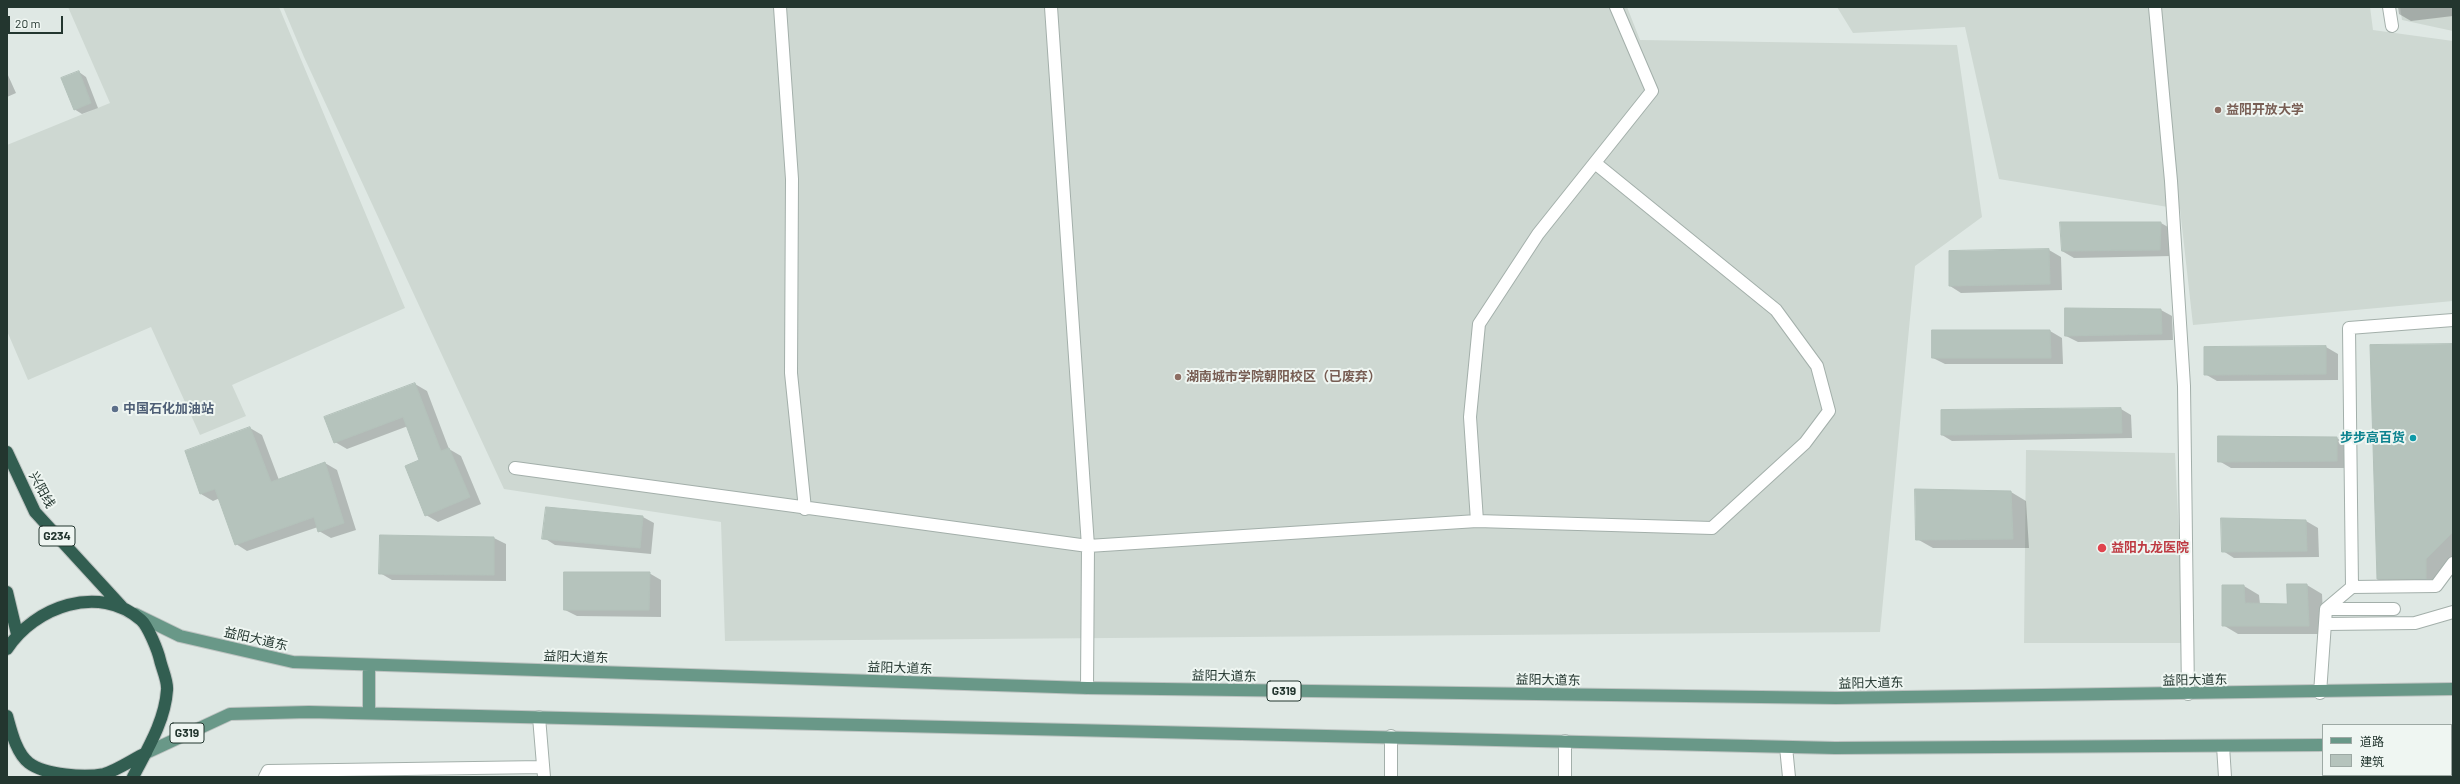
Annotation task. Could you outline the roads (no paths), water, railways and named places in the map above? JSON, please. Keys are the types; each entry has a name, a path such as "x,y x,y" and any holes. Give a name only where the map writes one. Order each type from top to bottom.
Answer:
{"highway":[{"name":"兴阳线","path":"7,452 36,512 124,608"},
{"path":"7,592 17,634"},
{"path":"7,649 17,634 40,617 65,604 100,600 124,608"},
{"name":"G234","path":"124,608 142,620 158,652 167,688 163,714 146,753 133,777"},
{"path":"7,716 11,741 28,763 48,774 104,774 146,753"}],"main road":[{"name":"益阳大道东","path":"124,608 180,636 286,660 370,664 1087,688 1836,698 2320,693 2453,689"},
{"path":"369,713 370,664"},
{"name":"G319","path":"146,753 230,714 310,712 1392,736 1786,747 2322,745"}],"street":[{"path":"780,7 792,179 791,373 805,509"},
{"path":"1051,7 1088,546 1087,688"},
{"path":"1477,520 1470,417 1479,324 1538,234 1652,91 1616,7"},
{"path":"2155,7 2171,181 2184,386 2188,694"},
{"path":"2389,7 2392,26"},
{"path":"515,468 805,509 1088,546 1477,520 1712,528 1805,443 1829,410 1817,366 1776,310 1595,163"},
{"path":"2352,587 2349,328 2453,320"},
{"path":"2320,693 2326,609 2352,587 2436,586 2453,563"},
{"path":"2326,609 2394,609"},
{"path":"2325,624 2415,623 2453,612"},
{"path":"264,777 268,771 543,772 539,718"},
{"path":"1391,777 1392,736"},
{"path":"1565,741 1565,777"},
{"path":"2223,746 2225,777"},
{"path":"1786,747 1789,777"}],"place":[{"name":"益阳开放大学","path":"2218,110"},
{"name":"湖南城市学院朝阳校区（已废弃）","path":"1178,377"},
{"name":"中国石化加油站","path":"115,409"},
{"name":"步步高百货","path":"2413,438"},
{"name":"益阳九龙医院","path":"2102,548"}]}
